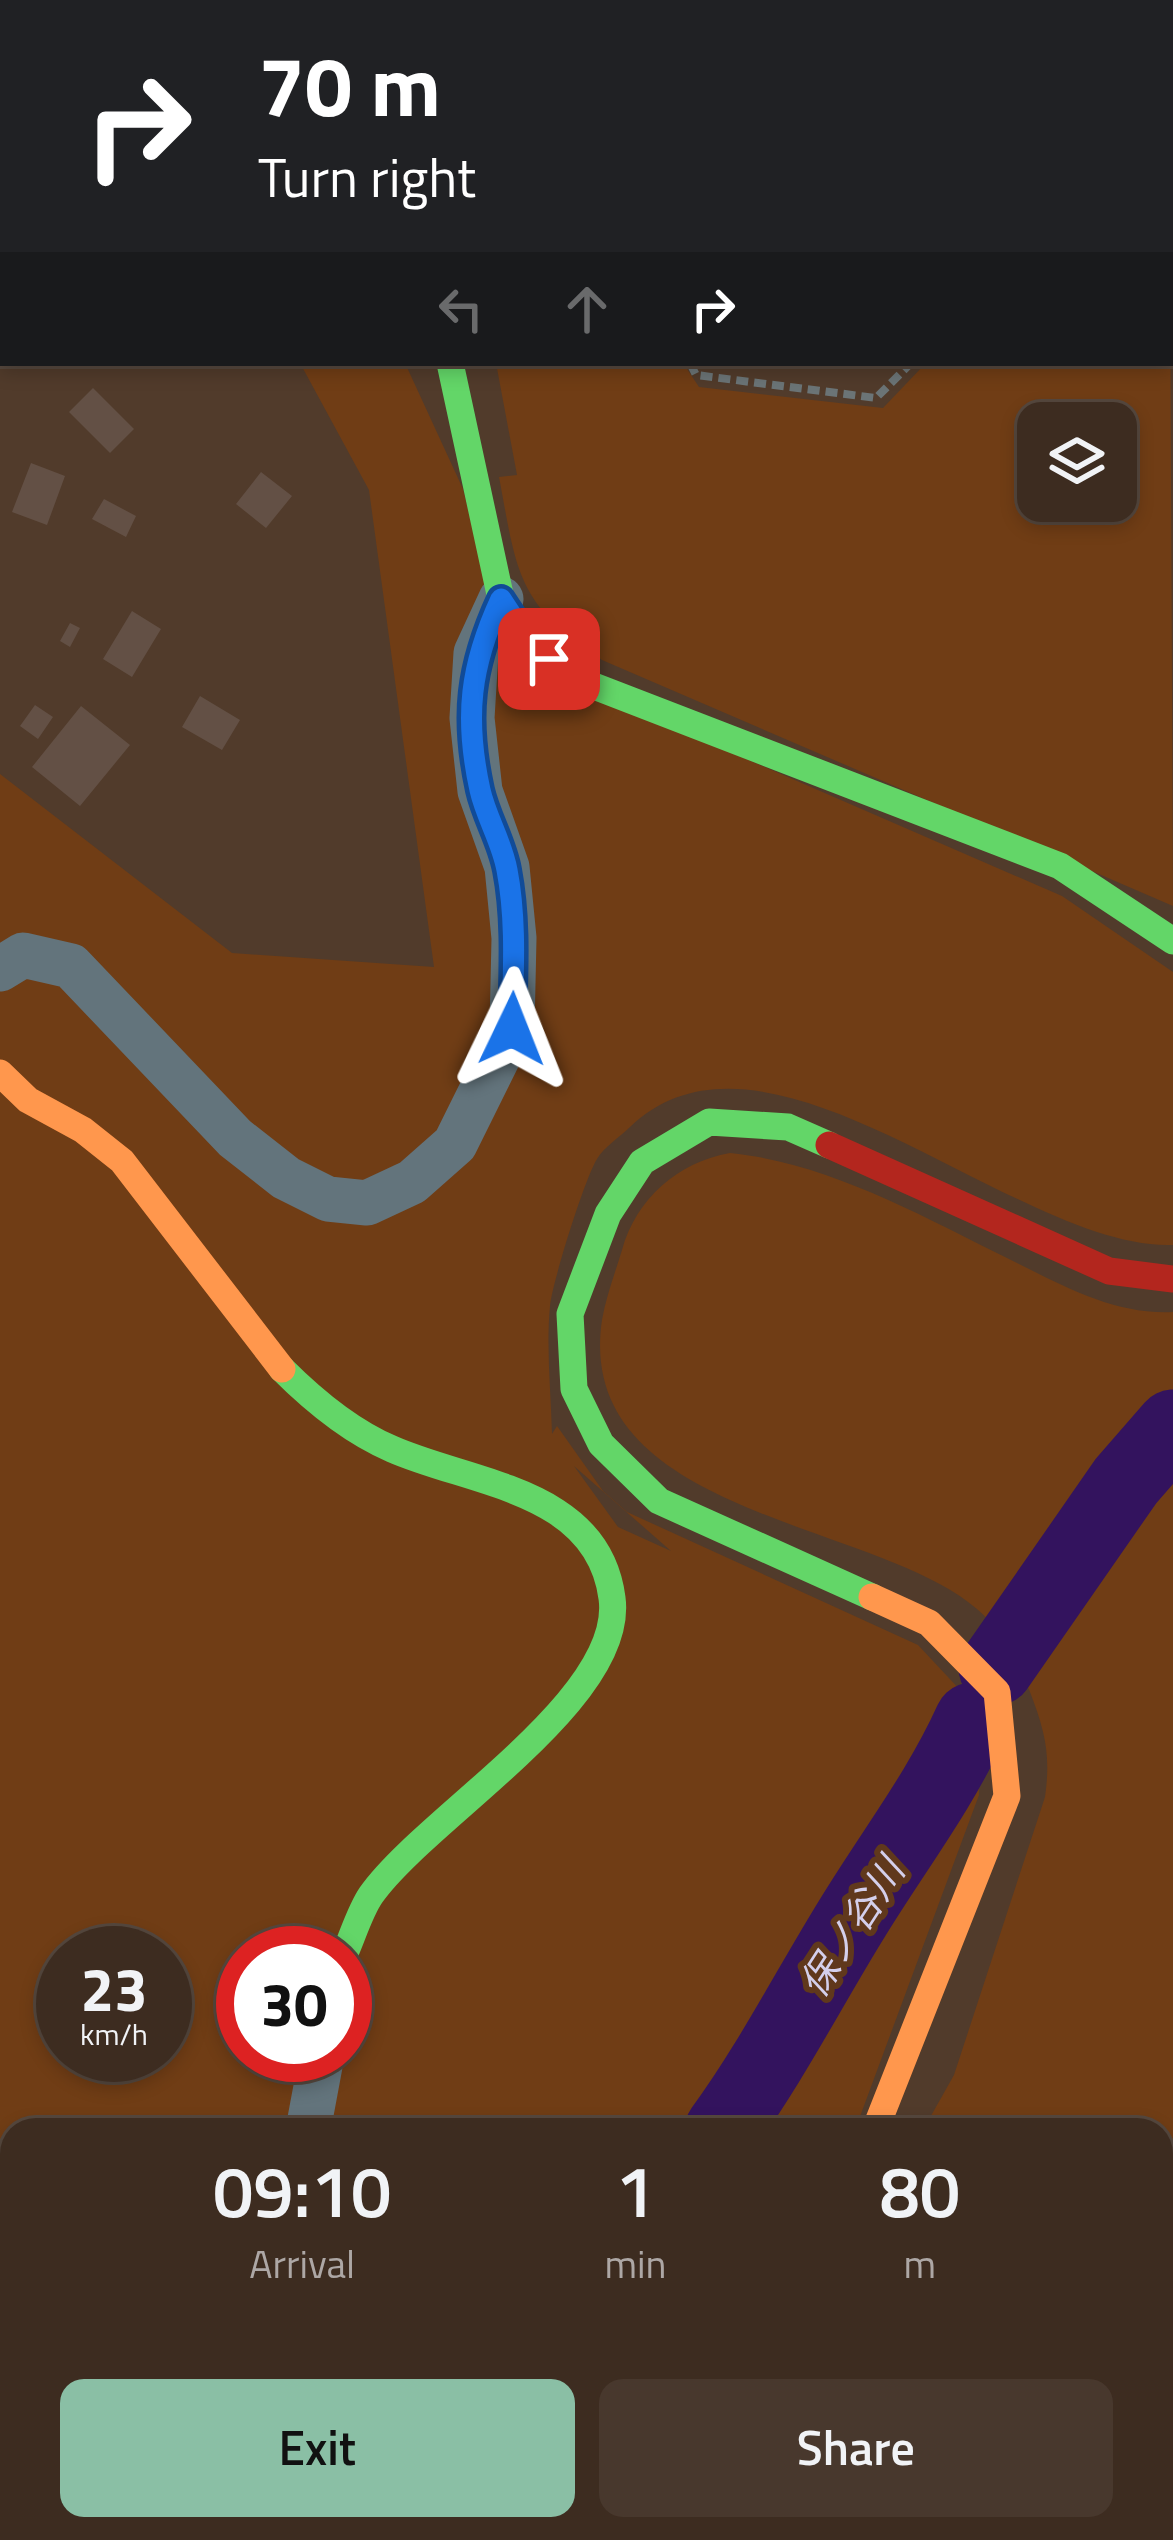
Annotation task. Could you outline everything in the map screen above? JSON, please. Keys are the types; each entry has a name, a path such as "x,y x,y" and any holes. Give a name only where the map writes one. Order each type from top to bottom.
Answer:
{"street":[{"path":"451,366 501,599 530,643 568,676 1060,866 1173,940"},
{"path":"0,969 23,955 71,966 235,1138 286,1178 328,1199 368,1203 412,1182 455,1144 512,1029 514,938 507,867 480,791 472,718 476,653 501,599"},
{"path":"0,1073 28,1100 83,1130 122,1161 285,1372 343,1421 391,1448 544,1500 592,1544 613,1599 604,1646 580,1691 371,1895 357,1926"},
{"path":"880,2118 1007,1796 997,1692 929,1623 659,1501 601,1444 574,1389 570,1314 608,1214 642,1162 710,1122 788,1127 1109,1271 1173,1279"},
{"path":"310,2118 317,2082"}],"path":[{"path":"691,366 695,375 876,398 908,366"}],"shaded area":[{"path":"302,366 406,366 463,489 508,668 525,663 1062,896 1173,972 1173,1245 1111,1236 1042,1210 822,1107 752,1090 687,1094 630,1127 600,1155 592,1170 563,1254 550,1306 552,1434 557,1426 603,1491 627,1512 918,1645 962,1692 977,1725 979,1795 859,2118 0,2118 0,774 232,953 434,967 369,490","holes":["574,1466 671,1551 618,1527"]},
{"path":"497,366 685,366 699,387 883,408 923,366 1170,366 1173,906 602,660 552,621 525,583 511,538 499,477 517,475"},
{"path":"730,1153 838,1179 1087,1296 1129,1308 1173,1312 1173,2118 930,2118 954,2075 1045,1797 1045,1743 1015,1658 977,1609 930,1579 740,1505 681,1474 634,1435 606,1385 602,1320 608,1294 629,1232 649,1199 677,1174"}],"building":[{"path":"93,388 134,429 110,453 69,412"},
{"path":"31,463 65,476 47,525 12,512"},
{"path":"261,472 292,496 266,528 236,504"},
{"path":"104,499 136,516 126,537 92,519"},
{"path":"132,611 161,629 132,677 103,659"},
{"path":"70,623 80,628 70,647 60,641"},
{"path":"200,696 240,720 222,750 182,727"},
{"path":"35,705 53,717 38,739 20,726"},
{"path":"81,706 130,745 80,806 32,767"}],"waterway":[{"name":"保ノ谷川","path":"996,1668 1126,1481 1173,1427"},
{"name":"保ノ谷川","path":"730,2118 931,1796 972,1720"}],"traffic: fast":[{"path":"451,366 501,599 529,642 568,676 1060,866 1173,941"},
{"path":"829,1145 788,1127 709,1122 642,1162 608,1214 570,1314 574,1389 601,1444 659,1501 872,1597"},
{"path":"282,1369 334,1414 377,1442 493,1483 557,1512 583,1534 602,1562 612,1598 608,1637 588,1676 517,1756 397,1864 367,1901 356,1926"}],"traffic: slow":[{"path":"0,1073 28,1100 83,1130 122,1161 282,1369"},
{"path":"872,1597 929,1623 997,1692 1007,1796 880,2118"}],"traffic: jam":[{"path":"829,1145 1109,1271 1173,1279"}],"route":[{"path":"512,1029 514,938 507,867 480,791 472,718 476,653 501,599 530,643 549,659"}]}
